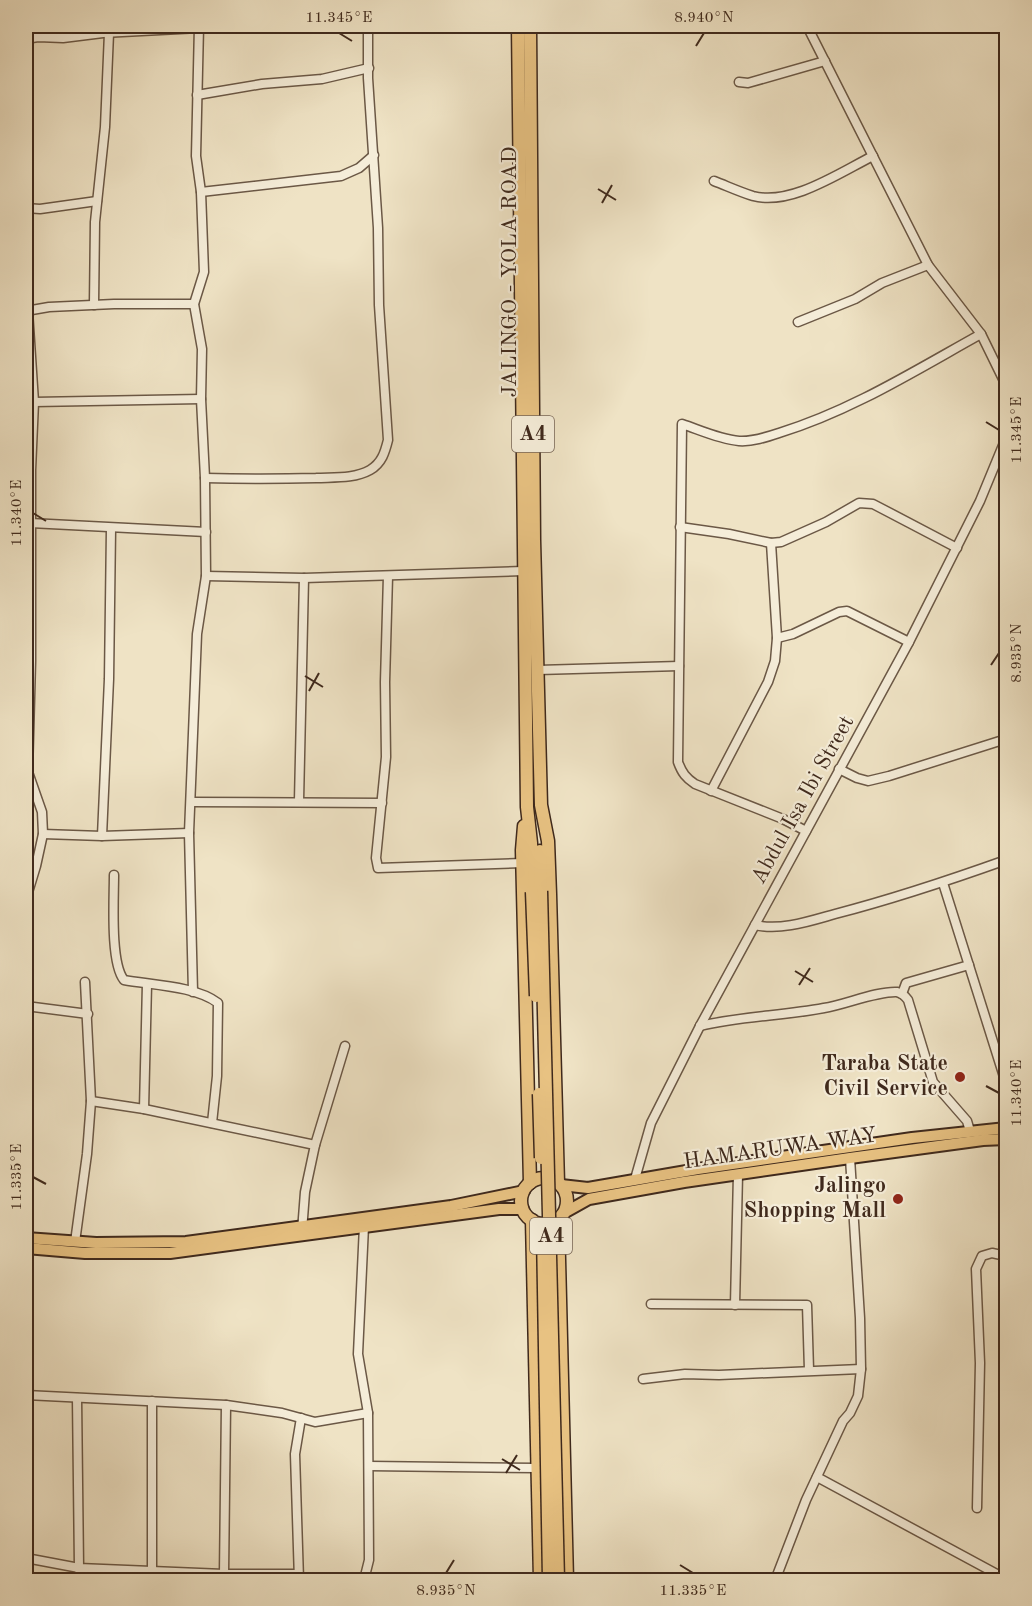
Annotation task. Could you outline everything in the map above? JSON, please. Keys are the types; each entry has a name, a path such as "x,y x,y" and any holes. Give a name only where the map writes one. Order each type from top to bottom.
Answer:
{"highway":[{"name":"A4","path":"518,26 527,807 537,892 558,1581"},
{"name":"JALINGO - YOLA ROAD","path":"530,26 534,540 541,805 548,841 560,1184"},
{"name":"A4","path":"541,805 537,892 549,1581"},
{"name":"A4","path":"527,807 523,827 522,863 527,1187 522,1200 523,1209 532,1220 545,1224 561,1216"},
{"path":"527,1187 543,1178 560,1184"},
{"name":"A4","path":"560,1184 566,1193 567,1203 561,1216 567,1581"},
{"name":"A4","path":"532,1220 540,1581"}],"main road":[{"path":"560,1184 588,1188 635,1179 970,1131 1006,1128"},
{"name":"HAMARUWA WAY","path":"561,1216 589,1199 597,1197 850,1158 1006,1139"},
{"path":"26,1248 85,1253 170,1253 451,1206 527,1187"},
{"path":"26,1238 141,1244 186,1242 364,1226 499,1209 523,1209"}],"street":[{"path":"205,478 256,480 351,476 367,472 376,466 385,455 388,440 379,305 368,26"},
{"path":"807,26 928,265 981,334 1006,385"},
{"path":"26,39 199,27 196,156 201,192 204,272 194,304 202,349 201,399 206,576 197,634 189,833 193,992"},
{"path":"94,305 97,201 105,127 109,33"},
{"path":"739,82 748,83 825,61"},
{"path":"197,95 262,84 322,79 369,68"},
{"path":"201,192 341,176 359,168 374,155"},
{"path":"714,181 754,196 781,198 802,191 873,156"},
{"path":"26,208 40,209 97,201"},
{"path":"798,322 855,298 882,283 928,265"},
{"path":"26,899 43,834 42,812 28,772 30,523 28,470 34,402 27,311 49,307 94,305 194,304"},
{"path":"806,831 687,779 678,762 682,424 716,436 741,441 764,438 801,426 880,390 981,334"},
{"path":"34,402 201,399"},
{"name":"Abdul Isa Ibi Street","path":"635,1179 651,1123 700,1026 909,642 994,472 1006,438"},
{"path":"680,527 771,543 781,542 826,522 859,503 873,504 957,548"},
{"path":"30,523 111,529 206,532"},
{"path":"102,836 109,680 111,529"},
{"path":"711,791 768,682 775,661 777,638 771,543"},
{"path":"206,576 304,578 523,572"},
{"path":"388,576 385,682 386,757 376,858 378,868 522,863"},
{"path":"299,801 304,578"},
{"path":"777,638 793,634 839,612 847,611 909,642"},
{"path":"538,670 679,666"},
{"path":"839,769 868,781 1006,739"},
{"path":"191,802 382,803"},
{"path":"43,834 102,836 189,833"},
{"path":"755,925 769,928 815,919 943,883 1006,860"},
{"path":"114,875 114,932 119,974 124,980 193,992 209,996 218,1003 217,1076 212,1123"},
{"path":"943,883 1006,1083"},
{"path":"902,994 906,983 969,965"},
{"path":"75,1242 87,1154 91,1101 86,982"},
{"path":"144,1108 147,984"},
{"path":"700,1026 742,1017 790,1014 826,1008 896,992 902,994 908,1000 933,1082 967,1121 970,1131"},
{"path":"26,1006 88,1014"},
{"path":"302,1230 305,1192 315,1145 345,1046"},
{"path":"91,1101 144,1108 315,1145"},
{"path":"776,1578 806,1500 843,1421 858,1396 861,1369 860,1317 850,1158"},
{"path":"735,1305 738,1174"},
{"path":"364,1226 358,1354 368,1413 369,1560 364,1581"},
{"path":"977,1508 980,1385 976,1269 982,1256 992,1253 1006,1256"},
{"path":"651,1304 807,1305 809,1370"},
{"path":"643,1379 685,1374 719,1375 861,1369"},
{"path":"26,1395 226,1405 315,1422 368,1413"},
{"path":"76,1398 81,1581"},
{"path":"152,1401 152,1570"},
{"path":"224,1574 226,1405"},
{"path":"26,1558 79,1568 298,1577 295,1454 301,1418"},
{"path":"369,1466 537,1468"},
{"path":"817,1477 1006,1579"}],"place":[{"name":"Taraba State Civil Service","path":"960,1077"},
{"name":"Jalingo Shopping Mall","path":"898,1199"}]}
